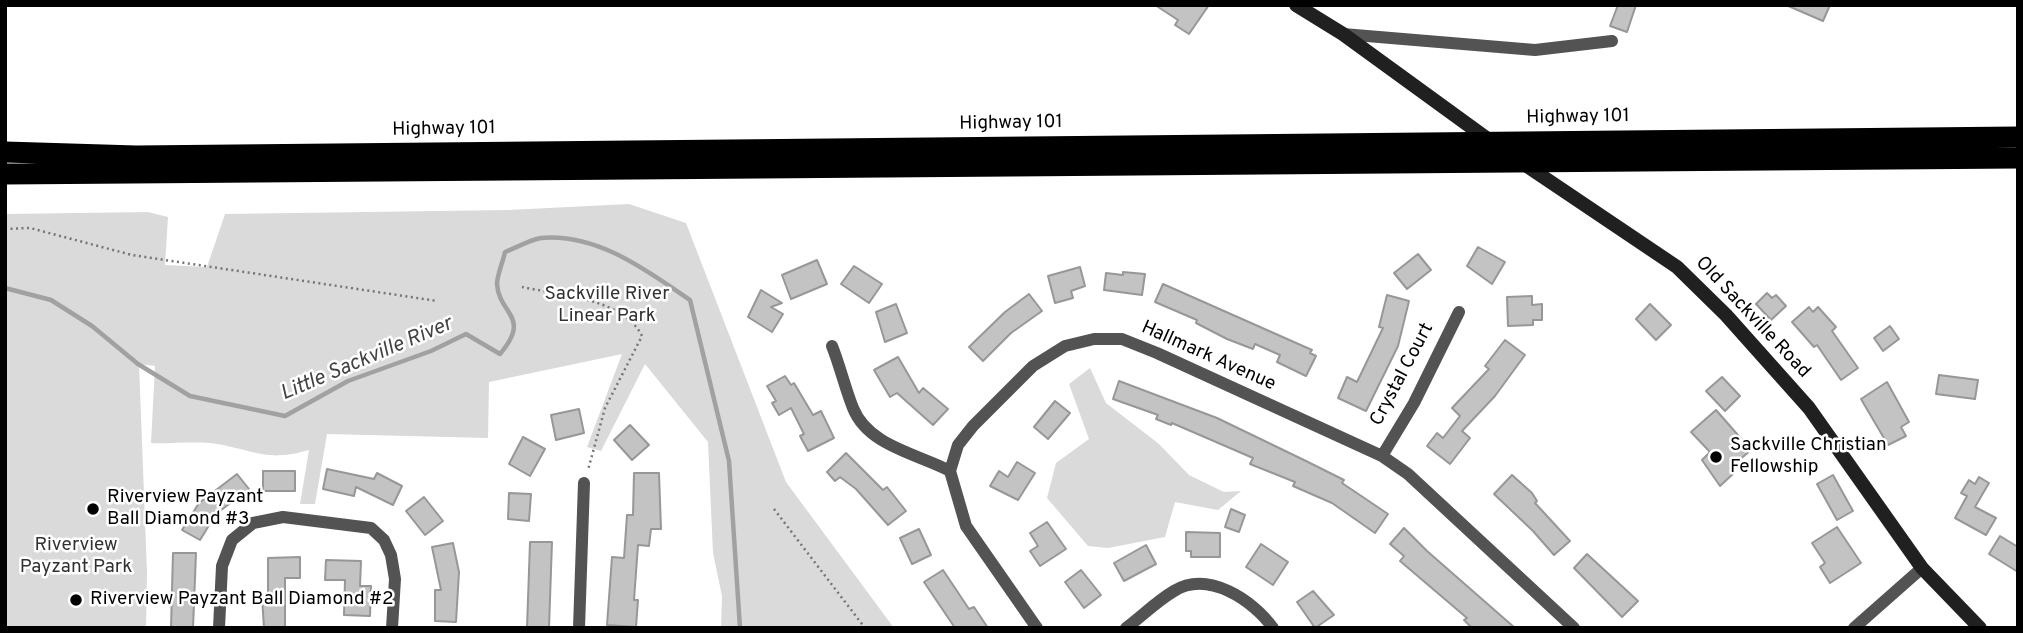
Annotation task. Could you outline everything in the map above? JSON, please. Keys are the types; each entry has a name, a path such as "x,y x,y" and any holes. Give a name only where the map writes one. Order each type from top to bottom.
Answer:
{"highway":[{"name":"Highway 101","path":"5,152 150,156 2018,136"},
{"path":"5,174 2018,158"}],"street":[{"name":"Old Sackville Road","path":"1296,5 1343,34 1586,208 1677,267 1726,315 1809,408 1922,568 1980,628"},
{"path":"1343,34 1535,50 1612,41"},
{"name":"Crystal Court","path":"1382,456 1414,403 1459,312"},
{"name":"Hallmark Avenue","path":"950,471 958,445 972,426 1033,366 1065,346 1094,339 1122,340 1157,353 1382,456 1408,474 1574,628"},
{"path":"832,346 853,410 867,429 883,442 950,471 966,526 1037,628"},
{"path":"579,628 584,483"},
{"path":"219,628 222,566 232,540 253,523 283,517 371,528 384,540 391,555 396,579 392,628"},
{"path":"1854,628 1922,568"},
{"path":"1126,628 1176,589 1207,583 1233,592 1266,618 1273,628"}],"path":[{"path":"5,229 30,229 132,255 437,301"},
{"path":"522,288 605,305 637,327 642,336 605,408 584,483"},
{"path":"774,509 865,628"}],"green space":[{"path":"629,204 686,223 786,482 894,628 721,628 722,596 713,553 708,442 645,364 601,451 587,447 622,354 489,382 488,438 327,434 315,504 300,504 309,450 274,455 197,442 151,443 155,366 139,364 147,572 146,628 5,628 5,214 148,212 168,217 165,265 207,267 225,214 508,210"},
{"path":"1090,368 1106,403 1159,444 1189,475 1224,492 1241,491 1218,510 1175,502 1165,537 1108,548 1088,546 1047,498 1056,463 1089,439 1069,384"}],"building":[{"path":"1155,5 1209,5 1189,34 1175,25 1178,20"},
{"path":"1618,5 1636,5 1627,32 1610,26"},
{"path":"1786,5 1830,5 1823,21"},
{"path":"1478,247 1505,262 1492,284 1467,266"},
{"path":"1418,254 1431,270 1407,289 1394,273"},
{"path":"817,260 827,284 791,299 782,275"},
{"path":"854,266 882,284 869,303 841,284"},
{"path":"1080,267 1085,286 1071,291 1073,298 1055,303 1048,276"},
{"path":"1123,272 1145,274 1142,295 1104,290 1106,273 1123,275"},
{"path":"1163,284 1312,350 1310,353 1316,356 1306,376 1277,362 1280,355 1255,344 1253,349 1227,339 1196,323 1197,320 1155,302"},
{"path":"761,290 782,303 771,307 783,314 772,332 748,317"},
{"path":"1767,293 1772,298 1776,295 1786,306 1771,320 1756,304"},
{"path":"1029,294 1042,311 1011,333 983,361 969,347 1005,312"},
{"path":"1387,295 1409,301 1398,346 1366,411 1338,398 1347,377 1357,382 1383,328 1379,327"},
{"path":"1532,296 1532,305 1542,304 1542,320 1533,320 1533,325 1508,326 1507,297"},
{"path":"896,304 907,333 885,342 876,312"},
{"path":"1650,304 1671,325 1656,340 1636,319"},
{"path":"1809,307 1813,312 1818,307 1836,327 1832,331 1858,368 1841,380 1817,345 1814,347 1792,322"},
{"path":"1890,326 1899,339 1883,351 1874,338"},
{"path":"1505,340 1525,355 1495,396 1462,431 1470,438 1450,464 1427,446 1437,433 1443,438 1460,416 1452,408 1489,369 1485,366"},
{"path":"898,357 919,393 923,388 948,409 933,425 897,393 890,397 874,370"},
{"path":"1939,375 1978,380 1975,399 1936,394"},
{"path":"785,376 791,385 794,383 813,415 821,411 834,438 808,451 800,436 804,434 791,408 779,415 772,403 776,401 767,386"},
{"path":"1722,377 1740,396 1725,411 1706,391"},
{"path":"1119,381 1217,418 1306,461 1344,480 1342,483 1388,514 1375,533 1332,503 1293,486 1295,482 1250,464 1253,458 1172,423 1171,425 1156,419 1158,415 1113,399"},
{"path":"1887,382 1909,422 1901,427 1906,436 1888,445 1861,399"},
{"path":"1055,401 1070,413 1048,439 1034,427"},
{"path":"579,409 584,433 556,440 551,415"},
{"path":"1716,410 1751,450 1730,468 1734,473 1720,486 1702,460 1710,452 1691,432"},
{"path":"630,425 649,445 632,460 614,440"},
{"path":"523,437 545,449 530,476 509,464"},
{"path":"846,453 883,490 887,487 906,511 888,525 856,489 840,477 835,481 827,472"},
{"path":"1017,462 1035,473 1018,500 990,486 999,471 1008,477"},
{"path":"327,469 374,479 377,473 402,486 393,505 356,487 354,496 323,489"},
{"path":"263,471 295,471 295,491 263,491"},
{"path":"634,473 659,473 661,529 651,529 649,546 638,545 634,600 638,600 636,627 607,625 612,557 624,558 627,515 633,515"},
{"path":"237,474 249,489 216,514 200,540 182,530 199,503"},
{"path":"1512,475 1532,493 1537,501 1535,503 1570,541 1554,555 1494,494"},
{"path":"1833,475 1853,511 1837,520 1817,484"},
{"path":"1979,477 1989,483 1975,507 1996,518 1986,535 1955,518 1967,496 1961,493 1969,480 1975,484"},
{"path":"509,493 531,494 529,521 508,519"},
{"path":"424,497 443,521 425,535 406,511"},
{"path":"1231,509 1245,515 1239,532 1225,527"},
{"path":"1047,522 1066,549 1040,566 1030,551 1038,546 1030,533"},
{"path":"1837,527 1861,563 1830,583 1820,567 1825,563 1812,543"},
{"path":"1404,528 1515,628 1472,628 1464,620 1467,618 1400,561 1404,556 1390,544"},
{"path":"919,529 931,555 912,564 900,538"},
{"path":"1186,532 1220,533 1220,557 1191,557 1191,551 1186,551"},
{"path":"2000,536 2018,547 2018,572 1989,554"},
{"path":"530,542 552,542 549,628 527,628"},
{"path":"453,543 459,572 456,622 435,621 435,590 441,590 432,547"},
{"path":"1261,544 1288,562 1273,585 1246,567"},
{"path":"1146,545 1156,564 1124,581 1114,563"},
{"path":"173,553 196,553 193,628 171,628"},
{"path":"1587,554 1638,601 1622,617 1574,568"},
{"path":"300,557 300,578 285,578 285,628 264,628 262,597 268,597 268,558"},
{"path":"326,560 361,561 360,586 371,586 370,616 344,615 345,580 325,580"},
{"path":"943,570 969,609 974,607 988,628 955,628 924,582"},
{"path":"1081,570 1101,595 1084,608 1065,582"},
{"path":"1313,591 1334,615 1315,628 1297,602"}],"waterway":[{"name":"Little Sackville River","path":"5,288 51,300 92,326 138,364 190,396 285,416 348,381 431,351 466,334 500,354 509,341 514,323 499,294 497,284 505,252 536,239 562,238 582,241 620,256 690,300 729,461 740,628"}],"place":[{"name":"Sackville Christian Fellowship","path":"1716,457"},
{"name":"Riverview Payzant Ball Diamond #3","path":"93,509"},
{"name":"Riverview Payzant Ball Diamond #2","path":"76,600"}],"park label":[{"name":"Sackville River Linear Park","path":"607,306"},
{"name":"Riverview Payzant Park","path":"76,557"}]}
